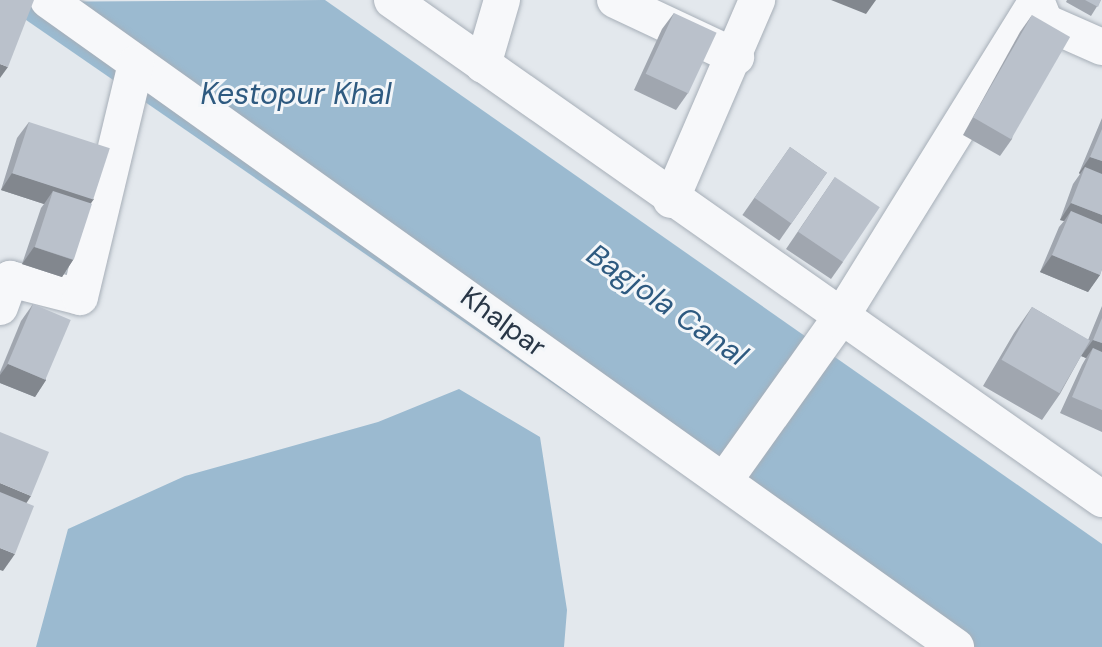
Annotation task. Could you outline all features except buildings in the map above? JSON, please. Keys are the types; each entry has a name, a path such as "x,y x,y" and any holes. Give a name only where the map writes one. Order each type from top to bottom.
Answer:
{"street":[{"name":"Khalpar","path":"48,0 956,647"},
{"path":"392,0 839,320 1102,499"},
{"path":"483,65 502,0"},
{"path":"615,0 736,57"},
{"path":"671,200 736,57 757,0"},
{"path":"1035,3 1045,22 1102,47"},
{"path":"724,481 839,320 1035,3"},
{"path":"0,307 10,279 80,297 136,64"}],"water":[{"name":"Kestopur Khal","path":"325,0 1102,544 1102,647 935,647 0,2"},
{"path":"459,389 540,437 567,610 564,647 36,647 68,529 185,476 378,422"}],"water label":[{"name":"Bagjola Canal","path":"667,305"}]}
